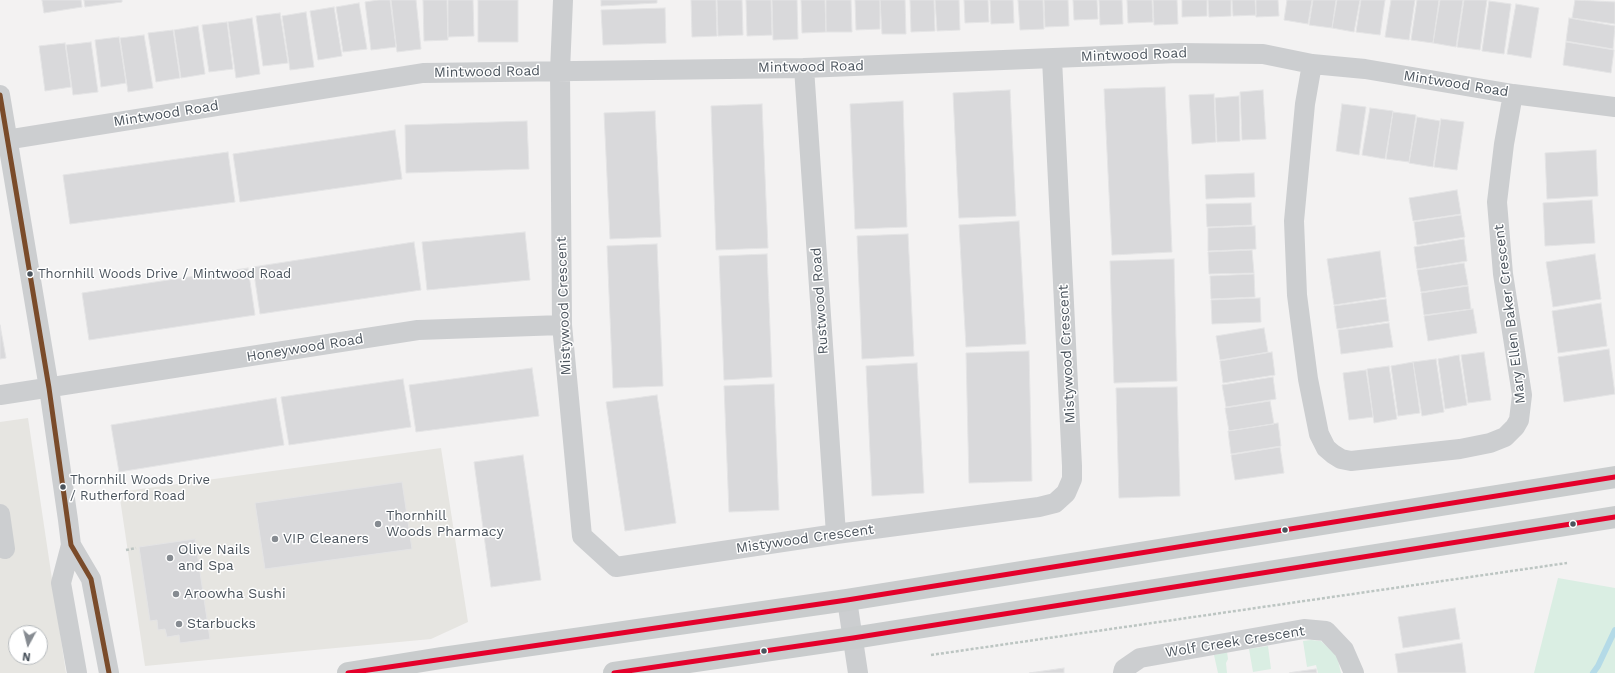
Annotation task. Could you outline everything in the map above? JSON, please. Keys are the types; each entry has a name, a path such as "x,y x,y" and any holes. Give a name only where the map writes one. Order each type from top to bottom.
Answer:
{"main road":[{"path":"348,673 448,656 847,600 1615,477"},
{"path":"614,673 853,638 1615,518"}],"street":[{"name":"Mistywood Crescent","path":"563,0 560,71 562,325 582,536 616,567 836,534 1039,507 1055,503 1066,493 1072,479 1072,466 1052,59"},
{"name":"Mintwood Road","path":"4,140 423,73 804,68 1178,53 1263,54 1312,64 1365,69 1513,94 1615,107"},
{"name":"Mary Ellen Baker Crescent","path":"1312,64 1305,104 1294,220 1297,296 1308,379 1319,434 1326,448 1332,454 1341,459 1351,461 1460,449 1490,443 1505,437 1515,426 1518,420 1521,404 1521,391 1503,274 1497,202 1504,144 1513,94"},
{"name":"Rustwood Road","path":"804,68 836,534"},
{"path":"0,95 4,140 49,388 71,545 91,579 109,673"},
{"name":"Honeywood Road","path":"0,395 418,330 562,325"},
{"path":"0,514 5,548"},
{"path":"71,545 61,583 77,673"},
{"path":"847,600 858,673"},
{"name":"Wolf Creek Crescent","path":"1123,673 1124,669 1140,658 1304,630 1326,632 1344,650 1354,673"}],"path":[{"path":"126,550 136,548"},
{"path":"931,655 1567,563"}],"shaded area":[{"path":"28,418 66,673 0,673 0,422"},
{"path":"441,448 468,622 431,639 145,666 119,492"}],"green space":[{"path":"1558,578 1615,588 1615,673 1534,673"},
{"path":"1303,641 1321,641 1337,656 1341,673 1318,673 1316,665 1307,667"},
{"path":"1268,646 1271,669 1253,672 1249,649"},
{"path":"1227,652 1227,673 1218,673 1214,655"}],"building":[{"path":"42,0 81,0 82,7 44,13"},
{"path":"84,0 122,0 122,2 85,7"},
{"path":"390,0 396,47 371,50 365,2"},
{"path":"391,0 416,0 421,49 397,52"},
{"path":"423,0 447,0 448,40 424,41"},
{"path":"448,0 473,0 474,36 448,37"},
{"path":"478,0 518,0 518,42 478,42"},
{"path":"601,0 657,0 657,3 601,6"},
{"path":"691,0 716,0 717,36 692,37"},
{"path":"717,0 742,0 743,35 718,36"},
{"path":"746,0 771,0 772,35 747,36"},
{"path":"772,0 797,0 798,39 773,40"},
{"path":"801,0 825,0 826,32 802,33"},
{"path":"826,0 851,0 852,32 826,32"},
{"path":"855,0 880,0 880,29 856,30"},
{"path":"880,0 905,0 906,34 882,34"},
{"path":"910,0 934,0 935,31 911,32"},
{"path":"935,0 959,0 960,30 937,31"},
{"path":"964,0 988,0 989,22 965,23"},
{"path":"990,0 1013,0 1014,23 991,24"},
{"path":"1018,0 1043,0 1044,29 1020,30"},
{"path":"1044,0 1068,0 1069,26 1045,27"},
{"path":"1073,0 1097,0 1098,19 1074,20"},
{"path":"1099,0 1122,0 1123,24 1100,25"},
{"path":"1127,0 1152,0 1153,22 1128,23"},
{"path":"1153,0 1177,0 1178,24 1154,25"},
{"path":"1182,0 1207,0 1207,16 1182,17"},
{"path":"1208,0 1231,0 1231,16 1209,17"},
{"path":"1232,0 1255,0 1256,15 1233,16"},
{"path":"1256,0 1278,0 1279,16 1256,17"},
{"path":"1287,0 1312,0 1308,24 1284,20"},
{"path":"1313,0 1336,0 1332,28 1309,25"},
{"path":"1337,0 1360,0 1354,32 1332,28"},
{"path":"1361,0 1385,0 1380,35 1356,32"},
{"path":"1391,0 1415,0 1409,40 1385,37"},
{"path":"1417,0 1439,0 1433,43 1411,40"},
{"path":"1440,0 1463,0 1456,47 1433,43"},
{"path":"1464,0 1487,0 1480,50 1457,47"},
{"path":"1575,0 1615,2 1615,24 1572,18"},
{"path":"1489,1 1511,4 1504,54 1482,51"},
{"path":"359,3 367,49 343,52 336,7"},
{"path":"1516,4 1539,8 1531,58 1507,54"},
{"path":"334,7 342,56 318,60 310,11"},
{"path":"665,8 666,43 603,45 601,10"},
{"path":"306,12 314,67 290,70 282,16"},
{"path":"280,13 288,63 263,66 256,16"},
{"path":"252,18 260,74 236,78 228,22"},
{"path":"1569,18 1615,26 1613,49 1566,41"},
{"path":"227,22 233,69 209,72 202,25"},
{"path":"198,26 205,74 181,78 174,30"},
{"path":"173,30 180,78 156,82 148,33"},
{"path":"144,35 153,88 128,92 120,38"},
{"path":"119,37 126,83 101,87 95,40"},
{"path":"91,42 98,92 73,95 66,45"},
{"path":"1566,42 1614,50 1611,73 1563,65"},
{"path":"65,43 71,87 45,91 39,46"},
{"path":"1165,87 1172,252 1112,255 1104,89"},
{"path":"1010,90 1016,216 959,218 953,93"},
{"path":"1263,90 1266,139 1242,140 1240,92"},
{"path":"1214,94 1216,142 1192,144 1189,95"},
{"path":"1239,96 1240,141 1217,142 1215,98"},
{"path":"903,101 907,227 855,229 850,104"},
{"path":"762,104 768,248 716,250 711,106"},
{"path":"1342,104 1366,107 1359,155 1336,151"},
{"path":"1370,108 1393,111 1385,159 1362,155"},
{"path":"655,111 661,237 610,239 604,113"},
{"path":"1393,112 1416,115 1409,162 1386,159"},
{"path":"1417,117 1440,121 1433,167 1409,163"},
{"path":"1441,119 1464,122 1457,170 1434,167"},
{"path":"527,121 529,169 406,173 405,125"},
{"path":"395,130 402,179 240,202 233,154"},
{"path":"1596,150 1598,196 1547,199 1545,153"},
{"path":"228,152 235,202 70,224 63,175"},
{"path":"1254,173 1255,197 1206,199 1205,175"},
{"path":"1457,190 1461,214 1413,221 1409,198"},
{"path":"1592,200 1595,243 1545,246 1543,203"},
{"path":"1251,203 1252,225 1207,227 1206,204"},
{"path":"1461,215 1465,237 1417,245 1414,222"},
{"path":"1019,221 1026,344 966,347 959,225"},
{"path":"1255,226 1256,249 1208,251 1208,228"},
{"path":"525,232 530,280 427,290 422,242"},
{"path":"908,234 914,356 862,359 857,236"},
{"path":"1464,239 1467,261 1417,269 1414,247"},
{"path":"414,242 421,290 260,314 253,267"},
{"path":"657,244 663,386 613,388 607,246"},
{"path":"1252,250 1254,273 1209,274 1208,252"},
{"path":"1380,251 1386,297 1334,305 1327,259"},
{"path":"767,254 772,377 724,380 719,256"},
{"path":"1595,254 1601,299 1553,307 1546,262"},
{"path":"1174,259 1177,381 1114,383 1110,261"},
{"path":"1464,263 1468,285 1421,292 1417,270"},
{"path":"248,268 255,315 89,340 82,293"},
{"path":"1254,274 1255,297 1211,299 1210,276"},
{"path":"1468,286 1471,309 1424,315 1421,293"},
{"path":"1260,298 1261,322 1212,324 1211,300"},
{"path":"1386,299 1389,321 1337,329 1334,306"},
{"path":"1601,303 1607,346 1558,353 1552,311"},
{"path":"1473,309 1477,333 1428,341 1424,316"},
{"path":"1389,323 1393,347 1341,354 1338,330"},
{"path":"0,325 6,358 0,359"},
{"path":"1264,328 1268,352 1220,360 1216,336"},
{"path":"1609,349 1615,394 1564,402 1558,357"},
{"path":"1029,351 1032,481 969,483 966,353"},
{"path":"1272,352 1275,375 1223,383 1220,361"},
{"path":"1484,352 1491,400 1468,403 1461,355"},
{"path":"1459,355 1467,405 1445,409 1438,359"},
{"path":"1436,359 1444,412 1422,416 1413,362"},
{"path":"1413,362 1420,413 1398,416 1391,366"},
{"path":"917,363 924,493 872,496 866,366"},
{"path":"1389,366 1397,419 1374,423 1367,369"},
{"path":"532,368 539,416 416,432 409,385"},
{"path":"1366,370 1373,417 1349,420 1343,373"},
{"path":"1273,377 1276,399 1226,407 1222,385"},
{"path":"403,379 411,427 289,445 281,397"},
{"path":"774,384 779,510 729,512 724,386"},
{"path":"1177,387 1180,496 1119,498 1116,388"},
{"path":"657,395 676,523 625,531 606,402"},
{"path":"276,398 284,445 119,472 111,425"},
{"path":"1270,401 1274,424 1229,431 1225,408"},
{"path":"1278,423 1281,446 1231,454 1228,431"},
{"path":"1280,447 1284,473 1235,480 1231,455"},
{"path":"523,455 541,580 491,587 474,462"},
{"path":"402,482 412,549 265,569 255,503"},
{"path":"195,539 210,639 180,643 179,635 167,637 165,629 158,630 157,620 150,621 139,547"},
{"path":"1455,608 1460,639 1403,648 1398,617"},
{"path":"1462,643 1466,673 1398,673 1395,654"},
{"path":"1064,668 1064,673 1029,673"},
{"path":"1316,669 1317,673 1289,673 1294,672"}],"waterway":[{"path":"1593,673 1598,666 1615,630"}],"transit line":[{"path":"0,95 49,388 71,545 91,579 109,673"},
{"path":"348,673 847,600 1615,477"},
{"path":"614,673 853,638 1615,517"}],"place":[{"name":"Thornhill Woods Drive / Mintwood Road","path":"30,274"},
{"name":"Thornhill Woods Drive / Rutherford Road","path":"63,487"},
{"name":"Thornhill Woods Pharmacy","path":"378,524"},
{"name":"VIP Cleaners","path":"275,539"},
{"name":"Olive Nails and Spa","path":"170,558"},
{"name":"Aroowha Sushi","path":"176,594"},
{"name":"Starbucks","path":"179,624"}]}
